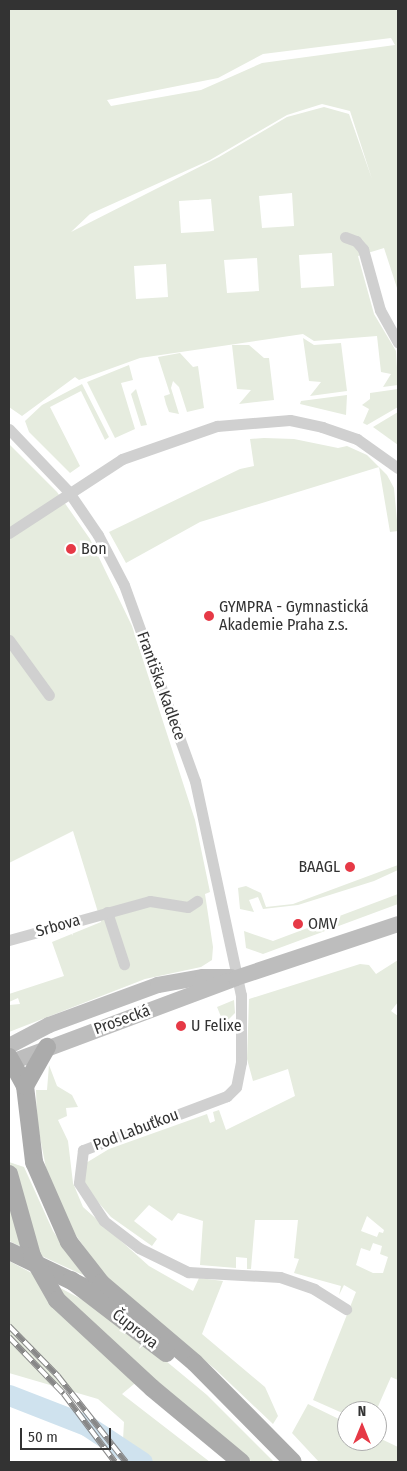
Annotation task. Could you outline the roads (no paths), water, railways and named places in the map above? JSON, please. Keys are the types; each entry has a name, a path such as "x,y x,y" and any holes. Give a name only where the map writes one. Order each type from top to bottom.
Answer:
{"main road":[{"name":"Prosecká","path":"10,1057 47,1047 236,978 398,924"},
{"name":"Prosecká","path":"10,1057 48,1025 158,985 203,977 236,978"},
{"path":"25,1086 47,1047"},
{"name":"Čuprova","path":"10,1057 25,1086 34,1162 69,1242 101,1284 171,1342 254,1420 293,1462"},
{"name":"Čuprova","path":"9,1174 22,1233 47,1286 88,1332 241,1462"},
{"path":"9,1251 71,1280"},
{"name":"Čuprova","path":"71,1280 171,1342"},
{"name":"Čuprova","path":"71,1280 172,1358 241,1419 281,1462"}],"street":[{"path":"345,237 356,241 363,249 380,310 398,342"},
{"path":"9,533 68,491 122,459 179,436 257,421 290,420 322,427 357,439 398,466"},
{"name":"Františka Kadlece","path":"9,429 68,491 98,535 124,585 166,698 206,824 236,978"},
{"path":"9,640 49,695"},
{"name":"Srbova","path":"9,940 150,901 188,907 197,901"},
{"path":"107,912 124,964"},
{"name":"Pod Labuťkou","path":"236,978 241,1014 236,1087 227,1096 83,1150 79,1183 104,1220 139,1248 188,1272 280,1277 314,1289 346,1309"}],"waterway":[{"path":"9,1395 86,1425 142,1462"}],"railway":[{"path":"9,1326 58,1376 126,1462"},
{"path":"9,1337 64,1394 115,1462"}],"place":[{"name":"Bon","path":"71,549"},
{"name":"GYMPRA - Gymnastická Akademie Praha z.s.","path":"209,616"},
{"name":"BAAGL","path":"350,867"},
{"name":"OMV","path":"298,924"},
{"name":"U Felixe","path":"181,1026"}]}
